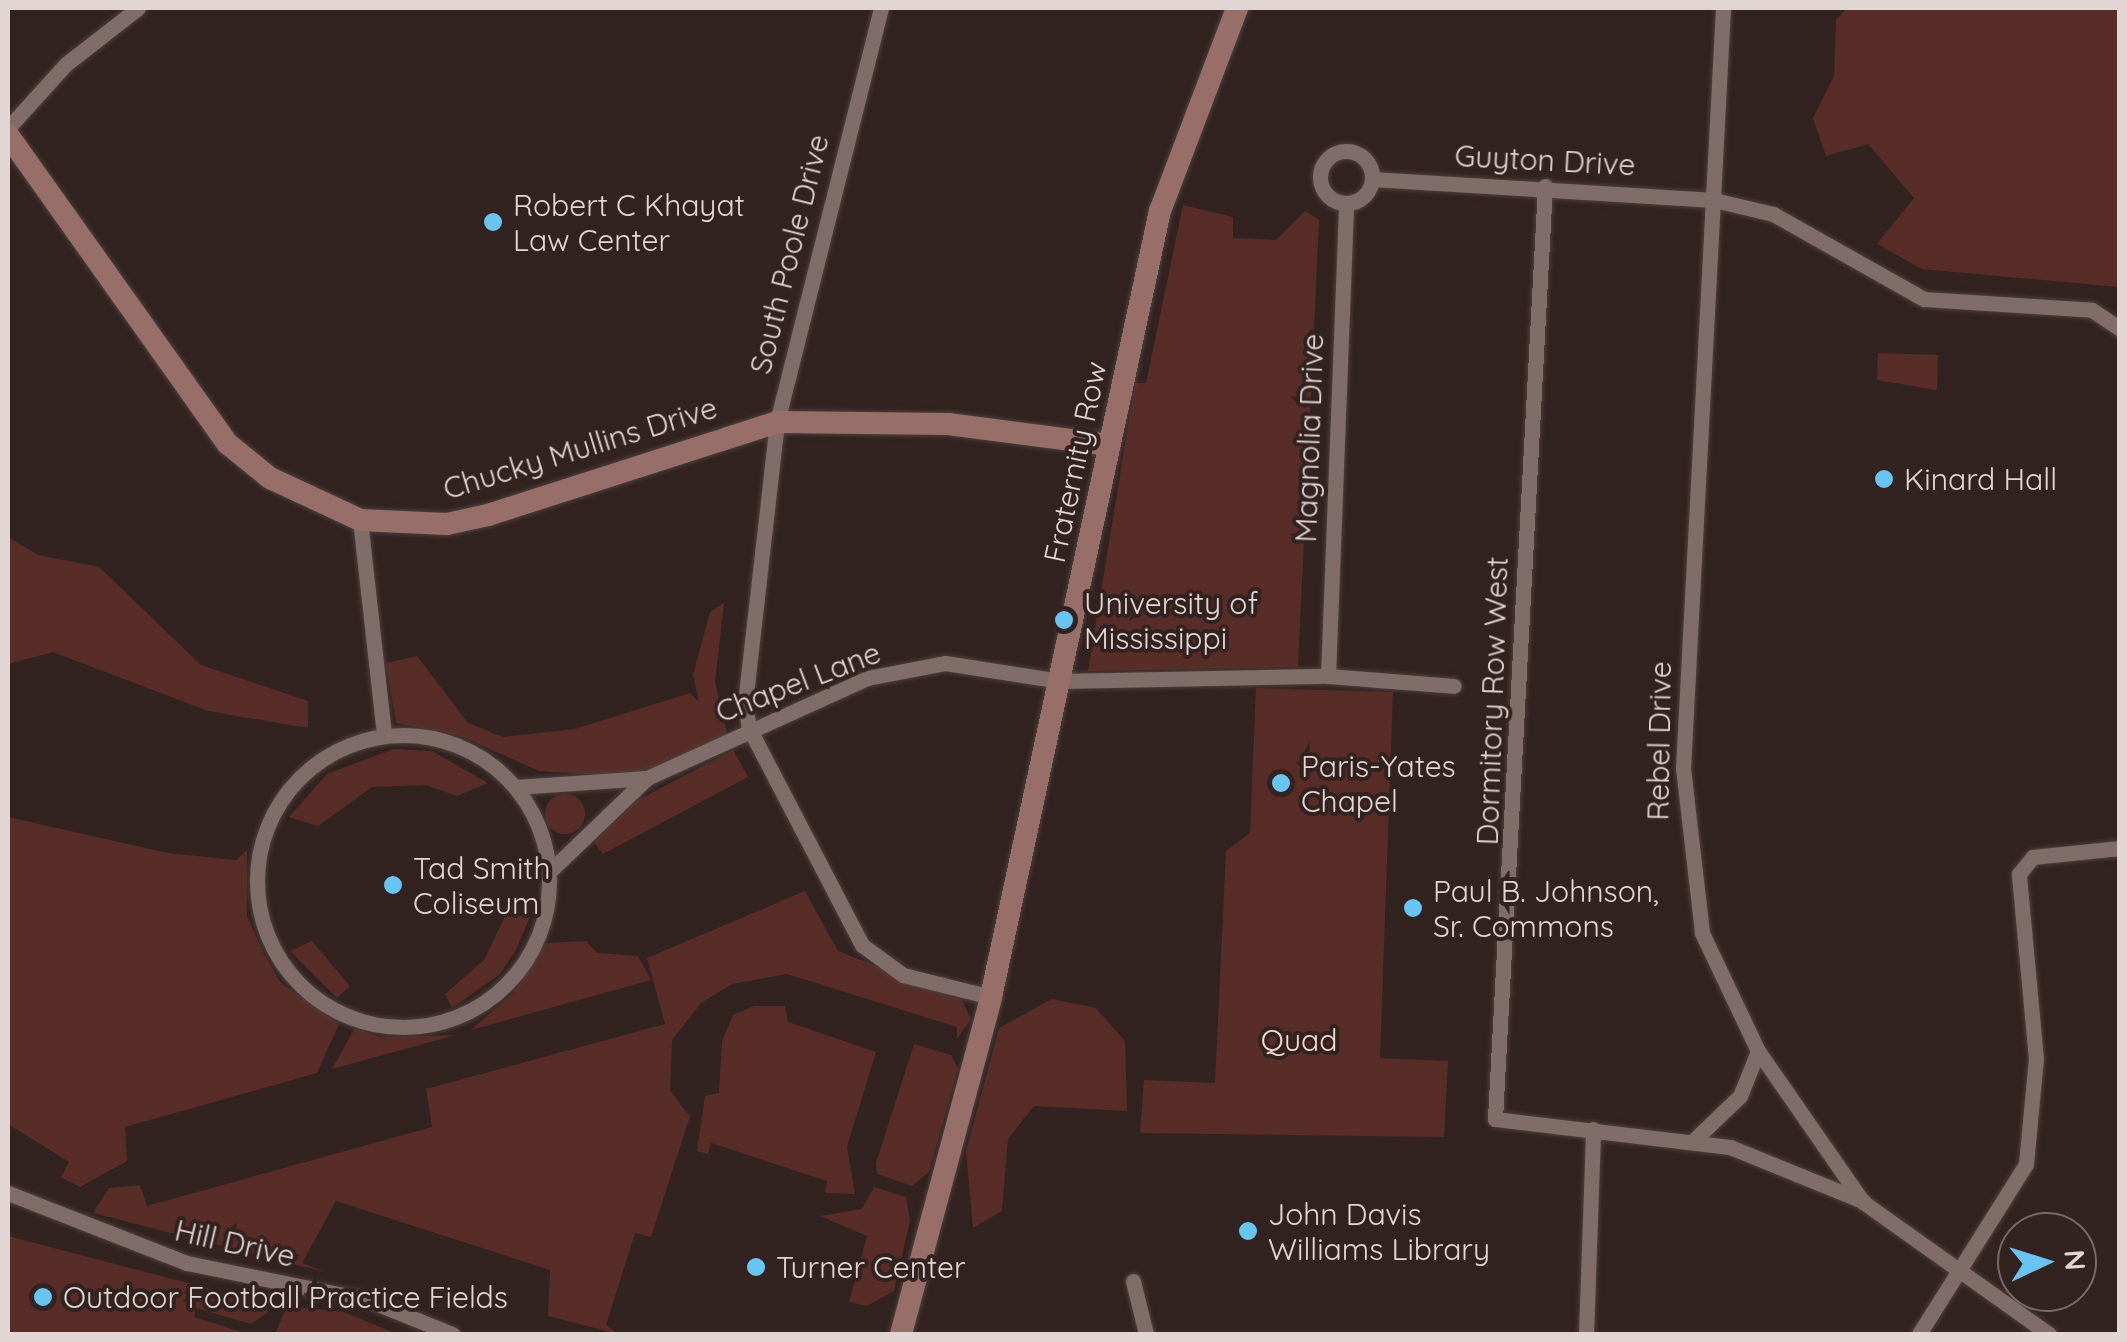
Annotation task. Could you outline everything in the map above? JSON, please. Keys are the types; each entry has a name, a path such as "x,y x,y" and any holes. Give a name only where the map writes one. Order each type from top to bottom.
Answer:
{"street":[{"path":"8,132 66,64 138,8"},
{"name":"South Poole Drive","path":"881,8 777,422 751,591 749,728 862,945 903,974 990,998"},
{"name":"Fraternity Row","path":"900,1334 990,998 1160,211 1236,8"},
{"name":"Rebel Drive","path":"1722,8 1683,822 1702,934 1758,1051 1864,1202 2049,1334"},
{"name":"Chucky Mullins Drive","path":"8,132 228,444 270,478 360,520 446,524 777,422 948,424 1109,445"},
{"path":"1355,152 1372,179 1361,199 1346,203 1323,188 1330,156 1355,152"},
{"name":"Guyton Drive","path":"1372,179 1545,186 1714,200 1786,220 1924,299 2092,310 2120,329"},
{"name":"Dormitory Row West","path":"1545,186 1495,1119 1693,1141 1781,1164 1864,1202"},
{"name":"Magnolia Drive","path":"1328,676 1346,203"},
{"path":"360,520 384,734"},
{"name":"Chapel Lane","path":"549,872 648,778 749,728 867,678 945,663 1060,682 1328,676 1454,686"},
{"path":"384,734 465,747 516,787 549,872 545,916 519,971 457,1018 386,1027 351,1018 301,987 263,926 261,842 309,767 384,734"},
{"name":"Chapel Lane","path":"516,787 648,778"},
{"path":"1918,1334 1958,1271 2006,1207 2037,1112 2020,874 2033,856 2120,848"},
{"path":"1693,1141 1740,1096 1758,1051"},
{"path":"1585,1328 1593,1129"},
{"name":"Hill Drive","path":"8,1193 186,1263 352,1296 452,1334"},
{"path":"1133,1281 1146,1334"}],"green space":[{"path":"1847,8 2119,8 2119,287 1922,269 1877,244 1914,198 1868,144 1826,156 1813,118 1834,76 1836,20"},
{"path":"1183,205 1233,217 1233,238 1276,240 1305,211 1319,220 1298,667 1088,671 1135,383 1146,383"},
{"path":"1878,353 1938,355 1937,390 1877,380"},
{"path":"8,537 38,555 99,567 201,665 308,701 308,728 208,711 53,652 8,664"},
{"path":"724,603 715,682 728,738 647,778 539,771 461,736 396,723 386,663 417,656 468,723 503,737 575,729 690,693 699,702 693,675 710,612"},
{"name":"Quad","path":"1256,688 1393,692 1380,1058 1448,1061 1444,1137 1140,1133 1144,1080 1215,1083 1226,851 1250,833"},
{"path":"394,749 432,751 488,783 457,796 426,785 372,787 318,826 289,817 327,774"},
{"path":"733,750 748,777 603,854 594,842 636,801"},
{"path":"565,794 579,800 585,814 579,828 565,834 551,828 545,814 551,800"},
{"path":"8,817 168,853 236,860 247,850 247,916 264,954 281,983 339,1024 317,1073 125,1127 127,1161 80,1187 61,1177 69,1162 8,1124"},
{"path":"805,891 838,951 962,1000 971,1019 957,1039 957,1027 787,974 732,984 701,1003 672,1040 670,1091 690,1116 651,1237 635,1233 606,1325 618,1334 548,1316 550,1270 336,1201 302,1263 325,1272 93,1213 109,1188 140,1185 147,1206 432,1127 426,1089 665,1024 647,958"},
{"path":"506,914 530,917 516,950 499,975 452,1008 445,994 484,960"},
{"path":"312,941 350,986 337,998 290,951"},
{"path":"586,941 597,953 638,956 651,980 471,1030 513,993 546,943"},
{"path":"1052,999 1096,1008 1125,1041 1127,1111 1034,1106 1008,1139 1002,1211 973,1228 966,1151 999,1028"},
{"path":"754,1006 785,1006 788,1022 876,1052 847,1147 855,1194 825,1193 827,1181 711,1143 708,1154 697,1151 705,1096 719,1093 722,1041 733,1015"},
{"path":"355,1028 379,1037 456,1035 332,1069"},
{"path":"914,1044 951,1055 958,1068 929,1172 912,1186 877,1174 876,1163"},
{"path":"874,1187 906,1197 910,1221 894,1291 867,1306 849,1302 867,1236 820,1216 862,1209"},
{"path":"8,1236 268,1304 267,1313 251,1324 196,1308 194,1317 248,1334 8,1334"},
{"path":"287,1306 344,1312 397,1334 275,1334"}],"place":[{"name":"Robert C Khayat Law Center","path":"493,222"},
{"name":"Kinard Hall","path":"1884,479"},
{"name":"University of Mississippi","path":"1064,620"},
{"name":"Paris-Yates Chapel","path":"1281,783"},
{"name":"Tad Smith Coliseum","path":"393,885"},
{"name":"Paul B. Johnson, Sr. Commons","path":"1413,908"},
{"name":"John Davis Williams Library","path":"1248,1231"},
{"name":"Turner Center","path":"756,1267"},
{"name":"Outdoor Football Practice Fields","path":"43,1297"}]}
